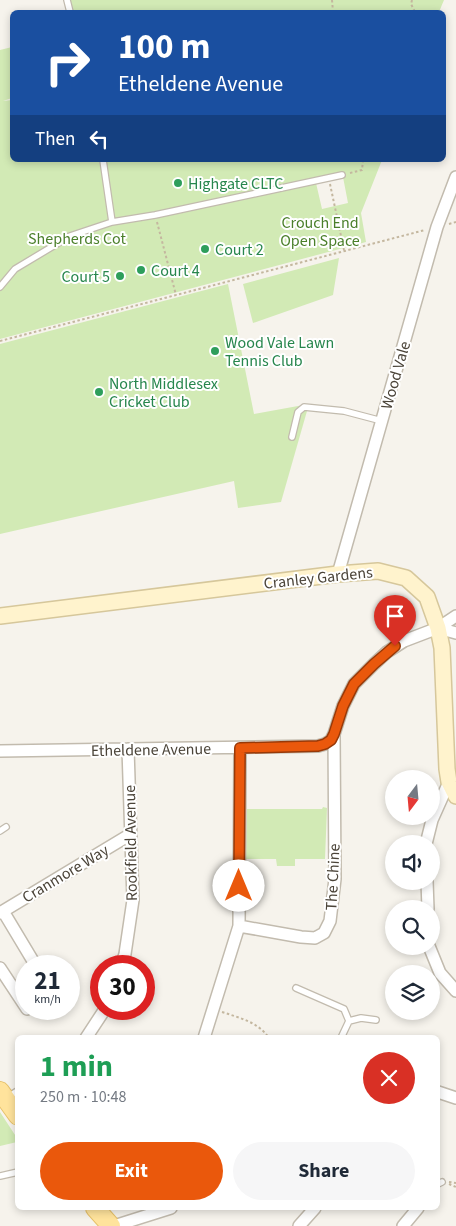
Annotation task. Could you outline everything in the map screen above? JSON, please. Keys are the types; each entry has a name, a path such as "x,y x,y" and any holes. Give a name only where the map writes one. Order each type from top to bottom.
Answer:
{"main road":[{"path":"8,1095 15,1110"},
{"path":"96,1210 107,1225"}],"street":[{"name":"Wood Vale","path":"338,574 437,227 456,177"},
{"name":"Cranley Gardens","path":"0,616 338,574 378,571 406,578 427,597 438,628 442,648 447,769 453,789"},
{"name":"The Chine","path":"239,926 301,937 314,938 324,933 332,907 335,879 333,737 343,706 354,684 387,652 404,641 438,628 456,616"},
{"path":"438,628 456,632"},
{"name":"Etheldene Avenue","path":"0,751 318,746 325,744 333,737"},
{"path":"205,1035 239,926 240,748"},
{"name":"Rookfield Avenue","path":"125,955 133,900 128,749"},
{"path":"428,835 432,820 453,789"},
{"name":"Cranmore Way","path":"1,912 131,834"},
{"path":"1,912 29,955"},
{"path":"433,955 440,972 456,991"},
{"path":"0,968 15,991"},
{"path":"88,1035 98,1020"},
{"path":"440,1093 456,1098"},
{"path":"107,1225 163,1210"},
{"path":"299,1226 313,1210"},
{"path":"403,1226 416,1210"}],"lane":[{"path":"103,162 112,222"},
{"path":"0,287 15,269 64,240 112,222 155,215 342,175"},
{"path":"292,437 298,412 304,407 344,411 382,422"},
{"path":"0,831 6,827"},
{"path":"296,988 344,1009 348,1021 342,1035"},
{"path":"348,1021 361,1018 376,1020"},
{"path":"0,1176 15,1173"}],"path":[{"path":"342,175 362,170 363,162"},
{"path":"329,178 344,250"},
{"path":"155,215 176,295"},
{"path":"0,341 437,227"},
{"path":"213,1009 252,1022 264,1030 267,1035"}],"green space":[{"path":"64,0 444,0 440,10 66,10"},
{"name":"Shepherds Cot","path":"10,48 10,99 3,101 10,100 10,162 381,162 361,213 366,242 0,339 0,50","holes":["343,177 348,203 322,209 316,183"]},
{"path":"339,258 333,295 253,323 243,284"},
{"name":"North Middlesex Cricket Club","path":"228,284 254,414 309,404 281,502 238,508 234,481 0,534 0,344"},
{"path":"323,807 327,808 325,859 295,859 295,866 277,866 276,859 246,859 247,809 322,809"},
{"path":"0,1112 15,1135 15,1142 0,1146"}],"place":[{"name":"Highgate CLTC","path":"178,183"},
{"name":"Court 2","path":"205,249"},
{"name":"Court 4","path":"141,270"},
{"name":"Court 5","path":"120,276"},
{"name":"Wood Vale Lawn Tennis Club","path":"215,351"},
{"name":"North Middlesex Cricket Club","path":"99,392"}],"route":[{"path":"239,886 240,748 318,746 325,744 331,740 334,734 343,706 354,684 395,646"}],"park label":[{"name":"Crouch End Open Space","path":"320,231"}]}
